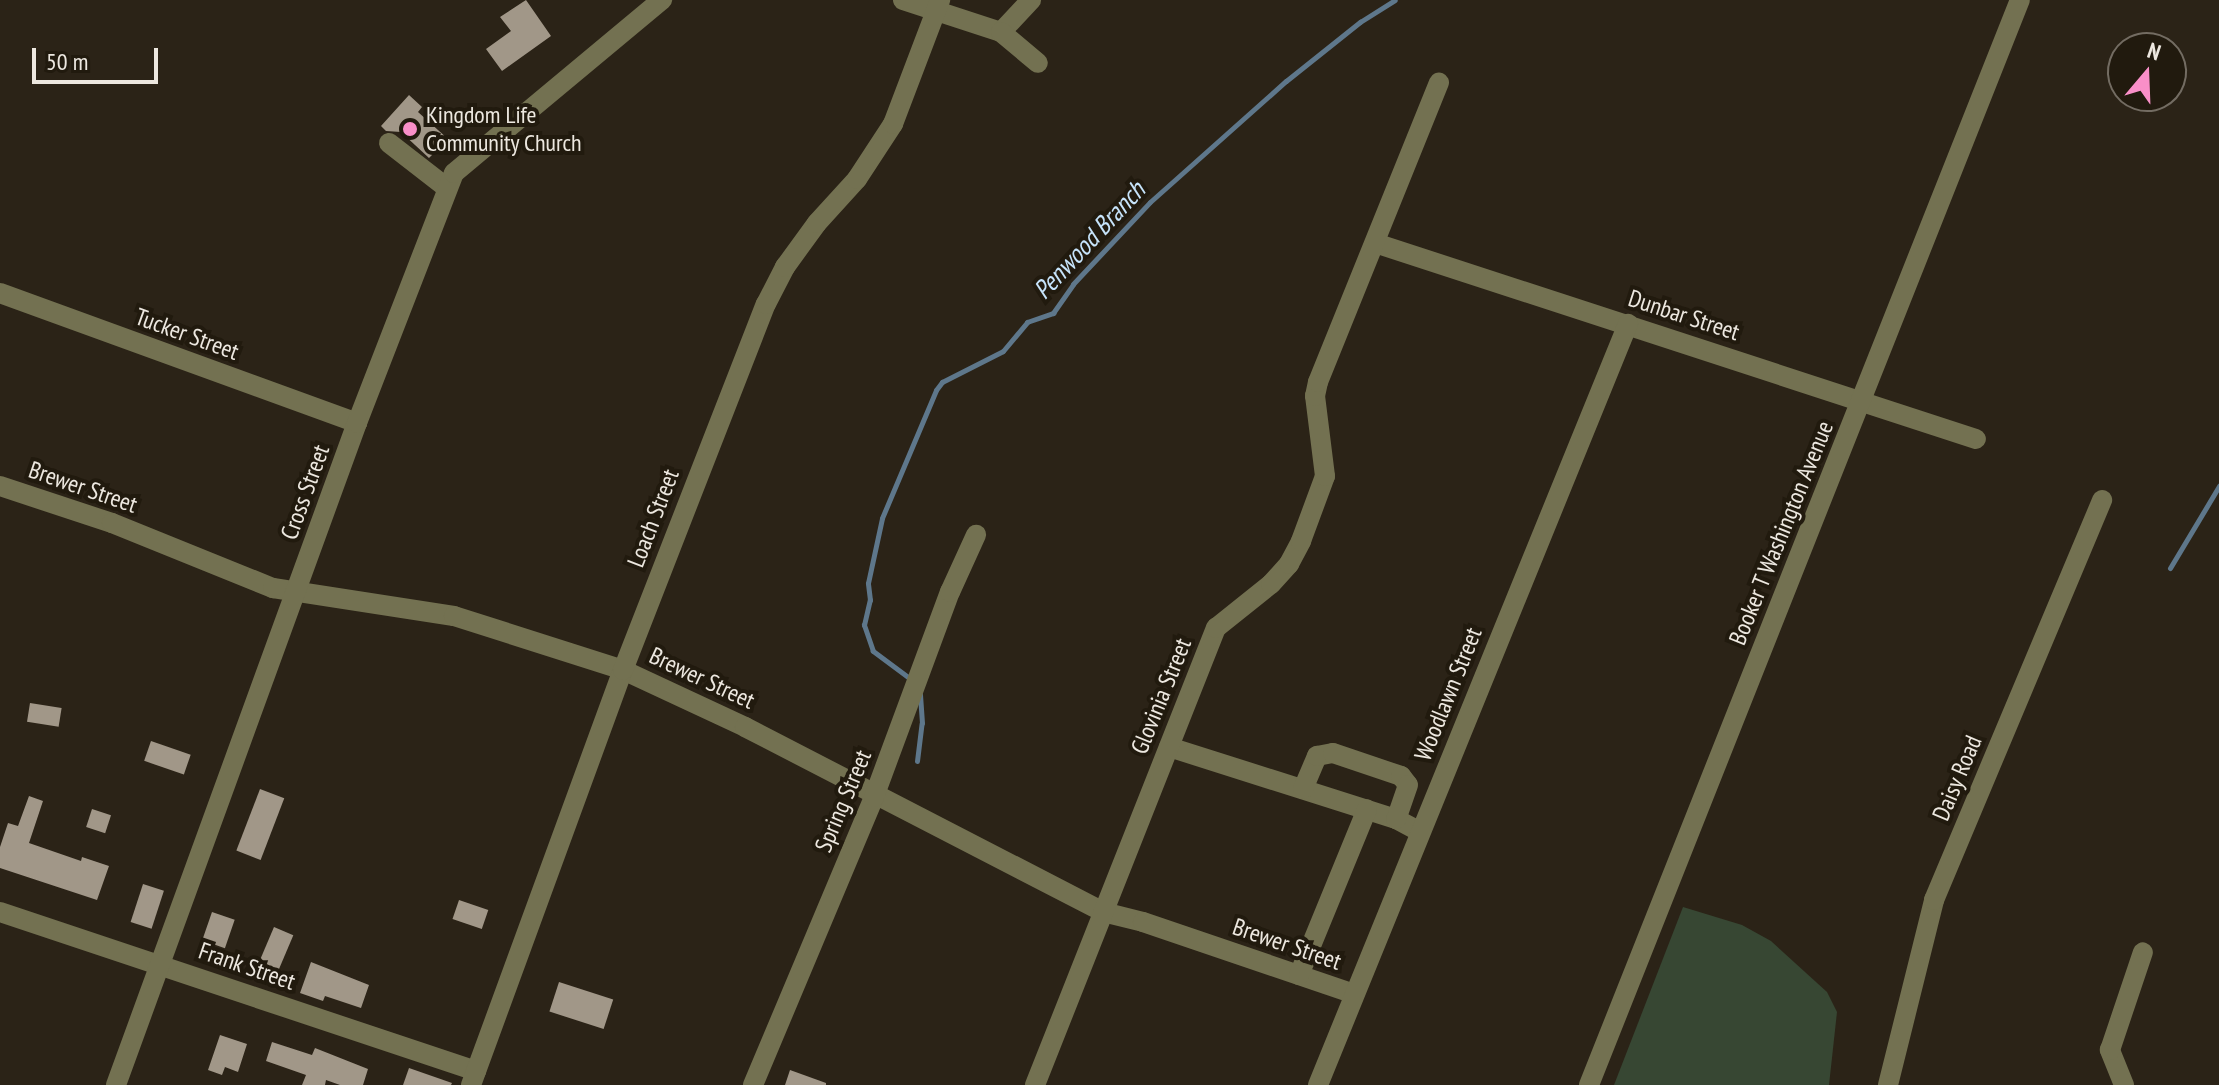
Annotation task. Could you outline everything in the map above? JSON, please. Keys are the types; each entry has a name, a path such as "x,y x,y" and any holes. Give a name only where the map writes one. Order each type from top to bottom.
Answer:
{"street":[{"name":"Cross Street","path":"116,1085 357,423 454,173 498,133 662,0"},
{"path":"903,0 938,6 1001,32 1038,63"},
{"path":"1001,32 1031,0"},
{"name":"Booker T Washington Avenue","path":"1589,1085 2020,0"},
{"name":"Loach Street","path":"474,1078 706,450 774,286 817,223 871,161 893,124 938,6"},
{"name":"Glovinia Street","path":"1035,1085 1216,628 1271,584 1289,564 1301,541 1325,476 1315,396 1318,382 1439,82"},
{"path":"389,143 447,188"},
{"name":"Dunbar Street","path":"1375,243 1976,439"},
{"name":"Tucker Street","path":"0,293 357,423"},
{"name":"Woodlawn Street","path":"1318,1085 1628,324"},
{"name":"Brewer Street","path":"0,486 112,523 273,588 454,616 623,670 745,727 874,797 1028,871 1103,912 1354,994"},
{"name":"Daisy Road","path":"1888,1085 1934,900 2102,500"},
{"name":"Spring Street","path":"753,1085 874,797 950,592 976,535"},
{"path":"1169,747 1367,809 1420,832"},
{"path":"1303,789 1317,756 1333,753 1401,776 1408,785 1396,819"},
{"path":"1299,975 1367,809"},
{"name":"Frank Street","path":"0,912 161,965 474,1078"},
{"path":"2124,1085 2110,1050 2143,952"}],"green space":[{"path":"1683,907 1742,925 1771,941 1827,992 1837,1012 1829,1085 1614,1085"}],"building":[{"path":"526,0 551,36 502,71 486,49 511,31 500,17"},
{"name":"Kingdom Life Community Church","path":"409,95 422,107 418,112 448,139 429,158 401,132 386,131 381,126"},
{"path":"30,703 62,708 59,727 27,722"},
{"path":"151,741 191,755 184,775 144,761"},
{"path":"260,789 284,798 261,860 236,851"},
{"path":"29,796 43,801 29,843 81,861 82,857 109,866 97,900 0,868 0,847 8,823 18,826"},
{"path":"92,809 111,815 105,833 86,827"},
{"path":"143,884 164,891 152,929 131,922"},
{"path":"459,900 488,910 482,929 452,919"},
{"path":"212,912 235,920 225,948 202,940"},
{"path":"274,927 293,935 276,976 257,968"},
{"path":"311,962 369,985 361,1008 325,996 323,1001 300,993"},
{"path":"559,982 613,1000 604,1029 549,1011"},
{"path":"220,1035 247,1044 238,1072 225,1067 222,1075 208,1070"},
{"path":"272,1042 312,1055 315,1048 368,1069 363,1085 340,1085 326,1080 325,1085 302,1085 306,1075 266,1061"},
{"path":"409,1068 452,1083 403,1085"},
{"path":"790,1070 826,1083 826,1085 785,1085"}],"waterway":[{"name":"Penwood Branch","path":"912,680 873,651 864,625 870,600 868,583 882,518 936,390 942,382 1003,351 1027,322 1053,313 1073,284 1150,202 1286,81 1360,22 1395,0"},
{"path":"2170,568 2219,486"},
{"name":"Penwood Branch","path":"917,761 922,723 920,694"}],"place":[{"name":"Kingdom Life Community Church","path":"410,129"}]}
